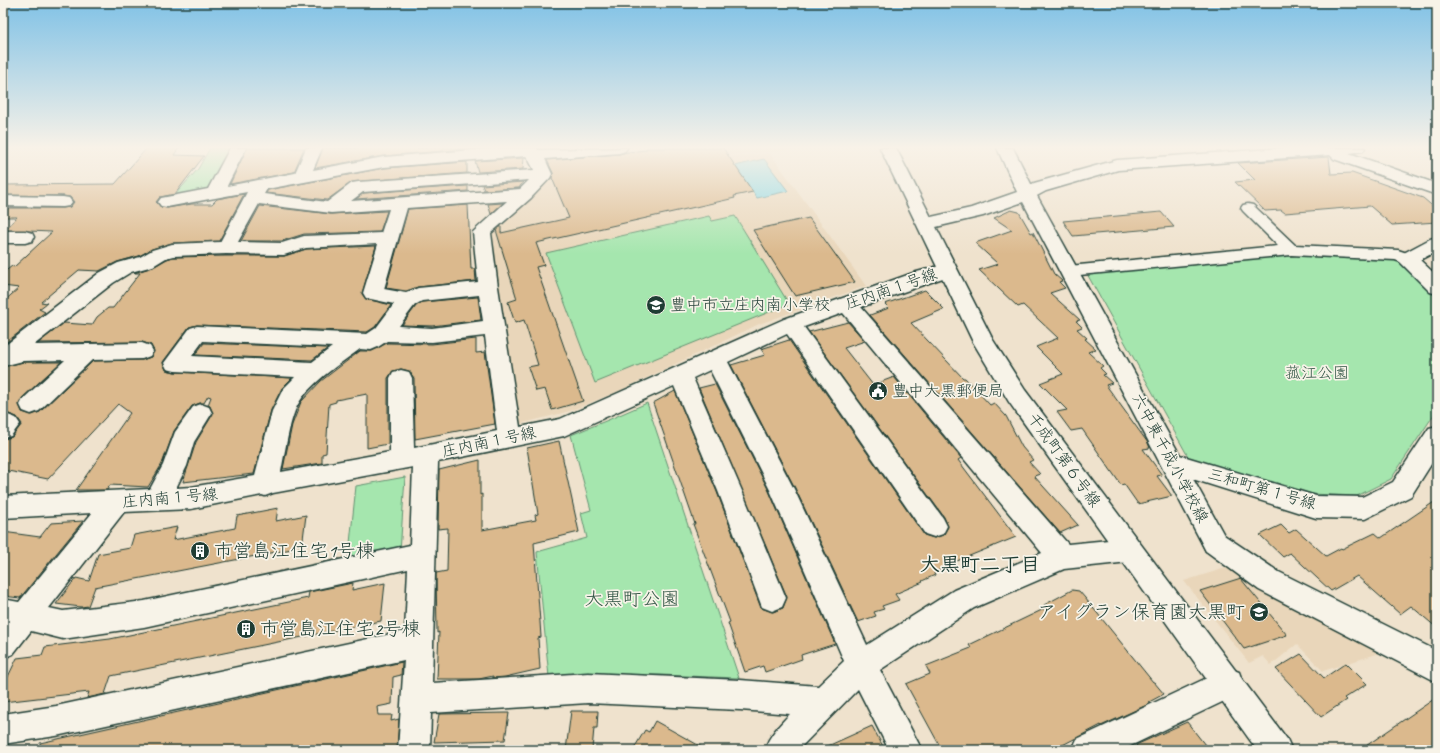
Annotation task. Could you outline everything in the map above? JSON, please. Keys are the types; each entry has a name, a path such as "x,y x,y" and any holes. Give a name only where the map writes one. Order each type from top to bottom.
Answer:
{"street":[{"path":"214,194 220,183"},
{"path":"226,248 257,192 284,183"},
{"path":"331,208 358,187 413,183"},
{"path":"510,438 488,287 482,232 535,183"},
{"name":"千成町第６号線","path":"905,183 947,270 984,342 1017,396 1276,750"},
{"name":"六中東千成小学校線","path":"1022,183 1215,543 1269,582 1437,667"},
{"path":"925,223 955,219 1011,201 1040,187 1054,183"},
{"path":"1417,183 1437,190"},
{"path":"167,202 214,194 257,192 331,208 525,194"},
{"path":"3,201 63,202"},
{"path":"399,204 373,293 408,300"},
{"path":"1248,208 1291,250"},
{"path":"3,237 26,237"},
{"path":"3,358 106,278 125,267 146,262 159,254 172,250 226,248 284,249 304,242 389,238"},
{"path":"1411,256 1437,243"},
{"path":"1069,271 1291,250 1411,256 1437,264"},
{"path":"1411,256 1437,286"},
{"name":"庄内南１号線","path":"7,511 191,498 265,486 414,458 564,427 791,324 920,278 947,270"},
{"path":"316,370 175,362 197,333 371,342 384,333 408,300 418,295 488,287"},
{"path":"847,304 1062,557"},
{"path":"791,324 934,526"},
{"path":"384,333 432,335 495,327"},
{"path":"265,486 283,411 291,395 316,370 356,341"},
{"path":"3,358 23,353 142,351"},
{"path":"31,405 86,353"},
{"path":"715,358 782,489 861,665 906,750"},
{"path":"680,374 730,491 772,598"},
{"path":"402,378 414,458 422,554 420,642 414,750"},
{"path":"157,500 175,466 183,439 201,413"},
{"name":"三和町第１号線","path":"1173,463 1316,507 1365,508 1402,490 1437,434"},
{"path":"3,644 15,614 118,502"},
{"path":"780,750 788,738 861,665 964,599 1062,557 1129,550"},
{"path":"15,614 63,625 144,614 422,554"},
{"path":"3,728 56,721 420,642"},
{"path":"1088,750 1228,684"},
{"path":"417,699 588,688 740,695 824,702"}],"shaded area":[{"name":"豊中市立庄内南小学校","path":"545,183 792,183 866,286 759,324 621,390 570,411 516,425 490,235"},
{"name":"アイグラン保育園大黒町","path":"1232,566 1383,652 1323,671 1297,644 1271,665 1263,656 1249,663 1184,581"}],"green space":[{"path":"185,183 215,183 207,190 173,197"},
{"path":"709,216 712,221 735,216 789,304 595,383 546,253"},
{"name":"菰江公園","path":"1305,253 1397,258 1437,296 1437,410 1391,479 1357,496 1311,494 1190,460 1086,272"},
{"name":"大黒町公園","path":"647,403 739,678 660,675 549,677 537,552 587,538 581,513 591,510 571,435"},
{"path":"405,477 400,553 348,562 356,486"}],"water":[{"path":"747,183 782,183 788,191 757,198"}],"building":[{"path":"183,183 175,194 160,197 156,202 161,207 167,208 192,204 212,204 217,199 244,194 219,241 172,243 152,249 139,256 117,262 99,271 79,270 41,302 47,303 39,309 45,312 3,345 3,302 19,288 3,286 3,273 12,266 14,267 52,232 5,230 17,217 3,217 3,208 63,208 70,207 74,202 70,197 63,196 3,195 3,185"},
{"path":"304,183 350,183 327,200 266,193 268,190"},
{"path":"522,183 519,188 484,190 482,185"},
{"path":"554,183 747,183 753,192 734,196 735,198 536,243 544,265 536,267 583,401 552,410 545,389 536,391 528,367 538,365 524,320 515,323 508,302 517,299 496,230 501,226 501,233 569,218"},
{"path":"1236,183 1381,183 1423,198 1437,210 1437,222 1392,225 1370,206 1285,213 1281,210 1265,211"},
{"path":"468,186 468,191 356,199 364,193"},
{"path":"503,203 491,214 488,204"},
{"path":"468,205 471,269 475,269 476,281 418,287 406,291 386,288 408,209"},
{"path":"260,206 331,214 387,211 380,232 304,234 282,241 241,241"},
{"path":"1011,210 1019,212 1031,233 1033,232 1054,274 1062,281 1059,282 1065,288 1050,293 1080,320 1076,321 1082,327 1077,329 1096,349 1088,352 1103,366 1100,368 1106,374 1103,375 1112,383 1106,385 1148,443 1150,448 1143,449 1162,475 1157,476 1172,496 1138,504 1124,484 1121,485 1082,429 1071,431 1057,412 1067,410 1040,383 1063,374 1036,347 1058,338 1023,305 1018,307 979,270 998,264 975,243 1012,230 994,218"},
{"path":"1161,212 1174,227 1073,236 1063,221"},
{"path":"809,218 855,282 795,296 753,230"},
{"path":"376,246 362,294 366,299 391,305 375,327 367,332 197,325 189,327 163,362 166,370 175,372 292,378 282,388 271,410 254,474 183,482 196,442 213,414 210,406 208,405 211,397 208,396 204,403 192,406 174,431 162,464 148,487 110,485 107,490 76,490 130,413 118,404 48,479 3,470 3,439 12,437 22,424 17,417 9,414 3,415 3,367 23,362 61,362 22,398 19,404 22,412 32,415 40,412 93,361 142,360 151,357 154,352 151,345 142,342 38,343 64,323 92,325 97,317 108,308 113,308 140,273 134,273 153,267 173,257 284,256 306,249"},
{"path":"925,290 944,309 911,323 990,405 994,403 1006,416 1022,447 1033,460 1029,462 1040,474 1034,476 1078,525 1060,533 870,315 889,308 885,304"},
{"path":"478,297 481,320 432,326 402,325 416,306 422,302"},
{"path":"848,322 865,341 844,348 873,385 894,377 961,458 958,460 1016,537 957,561 934,573 935,575 922,581 923,582 895,594 899,600 882,606 884,609 874,612 876,616 858,622 795,488 731,365 765,355 761,349 789,340 924,535 934,538 943,535 948,527 944,517 809,332"},
{"path":"476,339 476,353 485,352 495,424 415,439 414,378 409,371 401,369 393,371 388,378 388,444 367,448 367,394 336,400 336,402 329,404 326,453 322,454 322,463 283,469 292,425 301,402 321,381 360,351 372,351 387,343 432,344"},
{"path":"204,343 328,348 312,360 195,355"},
{"path":"715,384 769,491 835,644 801,655 802,659 765,672 763,666 745,672 728,623 730,622 693,524 695,524 653,403 675,391 717,492 761,608 773,612 783,608 787,597 699,388"},
{"path":"559,441 579,532 534,543 541,637 538,638 540,669 505,677 493,678 493,676 479,679 437,679 439,632 437,633 436,573 447,571 448,528 438,529 439,470 480,460 482,530 536,520 535,515 538,514 527,448"},
{"path":"1437,500 1437,628 1411,606 1400,614 1357,576 1331,591 1290,553 1283,557 1260,535 1281,525 1289,533 1296,529 1326,556 1375,533 1381,538"},
{"name":"市営島江住宅1号棟","path":"278,508 276,521 306,515 302,547 95,587 88,606 81,607 56,604 76,578 89,581 98,554 130,548 134,535 177,527 173,540 235,528 237,516"},
{"path":"83,521 20,598 3,596 3,532 40,537 51,523"},
{"path":"1241,578 1287,635 1244,649 1200,591"},
{"name":"市営島江住宅2号棟","path":"353,583 352,590 385,583 381,621 111,676 105,694 87,698 89,692 3,702 3,687 17,658 42,655 45,647 110,639 308,598 309,592"},
{"path":"1072,590 1079,591 1164,694 1149,702 1151,703 1101,725 1053,750 942,750 906,684 930,674 926,666 971,648 969,645 1046,608 1044,605"},
{"path":"1301,654 1324,678 1346,663 1367,684 1344,698 1346,700 1321,717 1276,669"},
{"path":"402,662 401,675 393,677 392,704 377,707 378,715 392,715 391,721 399,719 397,750 41,750 40,743"},
{"path":"1437,697 1437,750 1360,750"},
{"path":"571,711 598,711 597,728 594,728 592,750 566,750"},
{"path":"509,713 505,740 434,742 439,714"},
{"path":"655,721 707,750 633,750 645,730 649,732"},
{"path":"1187,722 1209,750 1140,750 1136,745"},
{"path":"872,726 885,750 819,750"}],"place":[{"name":"豊中市立庄内南小学校","path":"656,305"},
{"name":"豊中大黒郵便局","path":"878,391"},
{"name":"市営島江住宅1号棟","path":"200,551"},
{"name":"アイグラン保育園大黒町","path":"1259,612"},
{"name":"市営島江住宅2号棟","path":"246,629"}],"district":[{"name":"大黒町二丁目","path":"980,564"}]}
